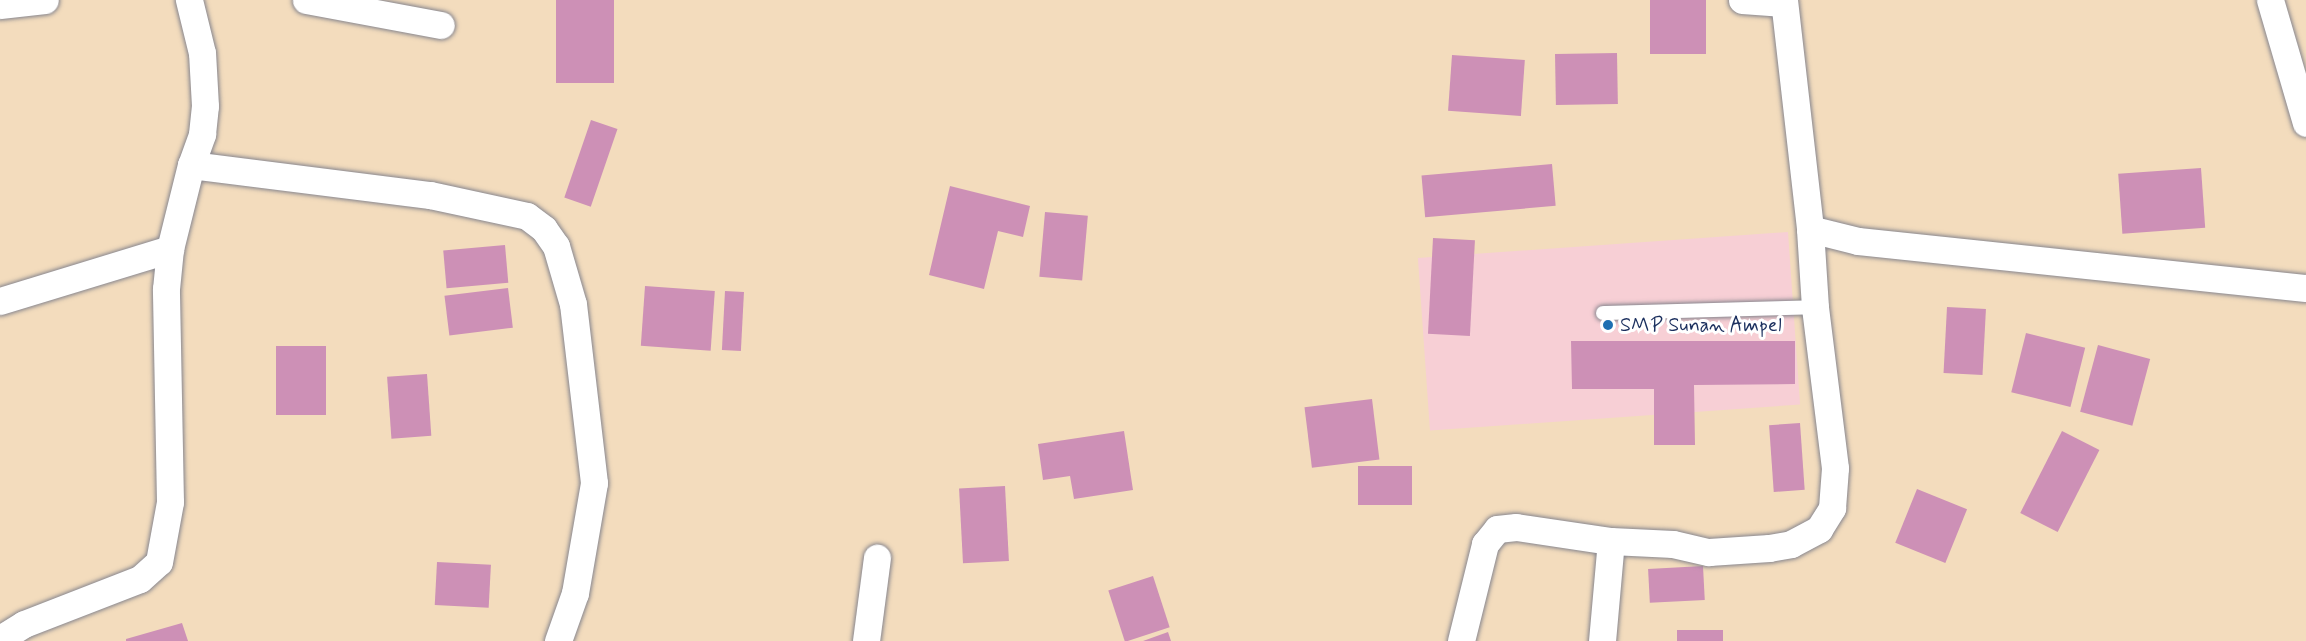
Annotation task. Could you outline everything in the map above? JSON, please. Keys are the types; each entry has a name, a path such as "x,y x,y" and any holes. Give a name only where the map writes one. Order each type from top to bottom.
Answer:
{"street":[{"path":"0,5 45,0"},
{"path":"0,639 24,624 140,579 159,562 170,502 166,289 170,249 190,165 202,134 205,106 202,53 189,0"},
{"path":"306,0 441,25"},
{"path":"1461,641 1485,544 1497,529 1516,526 1611,541 1673,544 1709,552 1747,551 1791,544 1819,529 1832,508 1835,468 1815,307 1810,229 1784,1 1742,0"},
{"path":"2270,0 2306,123"},
{"path":"190,165 430,195 527,216 544,229 556,246 573,304 594,483 575,593 558,641"},
{"path":"1810,229 1858,241 2306,288"},
{"path":"0,301 170,249"},
{"path":"1602,641 1611,541"},
{"path":"866,641 877,558"}],"lane":[{"path":"1603,313 1815,307"}],"shaded area":[{"name":"SMP Sunan Ampel","path":"1788,232 1800,405 1430,430 1418,258"}],"building":[{"path":"556,0 614,0 614,83 556,83"},
{"path":"1650,0 1706,0 1706,54 1650,54"},
{"path":"1617,53 1618,104 1556,105 1555,54"},
{"path":"1452,55 1525,60 1521,116 1448,111"},
{"path":"591,120 617,129 591,207 564,198"},
{"path":"1552,164 1556,206 1425,217 1421,175"},
{"path":"2201,168 2205,228 2122,234 2118,174"},
{"path":"950,186 1030,206 1023,237 998,231 984,289 929,275"},
{"path":"1045,212 1088,216 1082,281 1039,277"},
{"path":"1433,238 1475,240 1470,336 1428,334"},
{"path":"505,245 508,283 447,288 443,250"},
{"path":"645,286 715,291 711,351 641,346"},
{"path":"508,288 513,328 449,336 444,296"},
{"path":"725,291 744,292 741,351 722,350"},
{"path":"1947,307 1986,309 1982,375 1944,373"},
{"path":"2026,333 2085,348 2070,407 2011,392"},
{"path":"1571,341 1795,341 1795,384 1694,385 1695,445 1654,445 1654,389 1572,389"},
{"path":"2098,345 2150,359 2132,426 2080,412"},
{"path":"276,346 326,346 326,415 276,415"},
{"path":"427,374 431,436 391,439 387,377"},
{"path":"1372,399 1379,460 1312,468 1305,407"},
{"path":"1800,423 1805,490 1774,492 1769,425"},
{"path":"1124,431 1133,490 1074,499 1070,476 1043,480 1038,444"},
{"path":"2062,431 2099,450 2058,532 2020,513"},
{"path":"1358,466 1412,466 1412,505 1358,505"},
{"path":"1005,486 1009,561 963,563 959,488"},
{"path":"1917,489 1967,509 1945,563 1895,543"},
{"path":"437,562 491,565 489,608 435,605"},
{"path":"1703,566 1705,600 1650,603 1648,569"},
{"path":"1153,576 1170,627 1125,641 1108,591"},
{"path":"182,623 188,641 126,641 126,639"},
{"path":"1677,630 1723,630 1723,641 1677,641"},
{"path":"1168,632 1171,641 1143,641"}],"place":[{"name":"SMP Sunan Ampel","path":"1608,325"}]}
